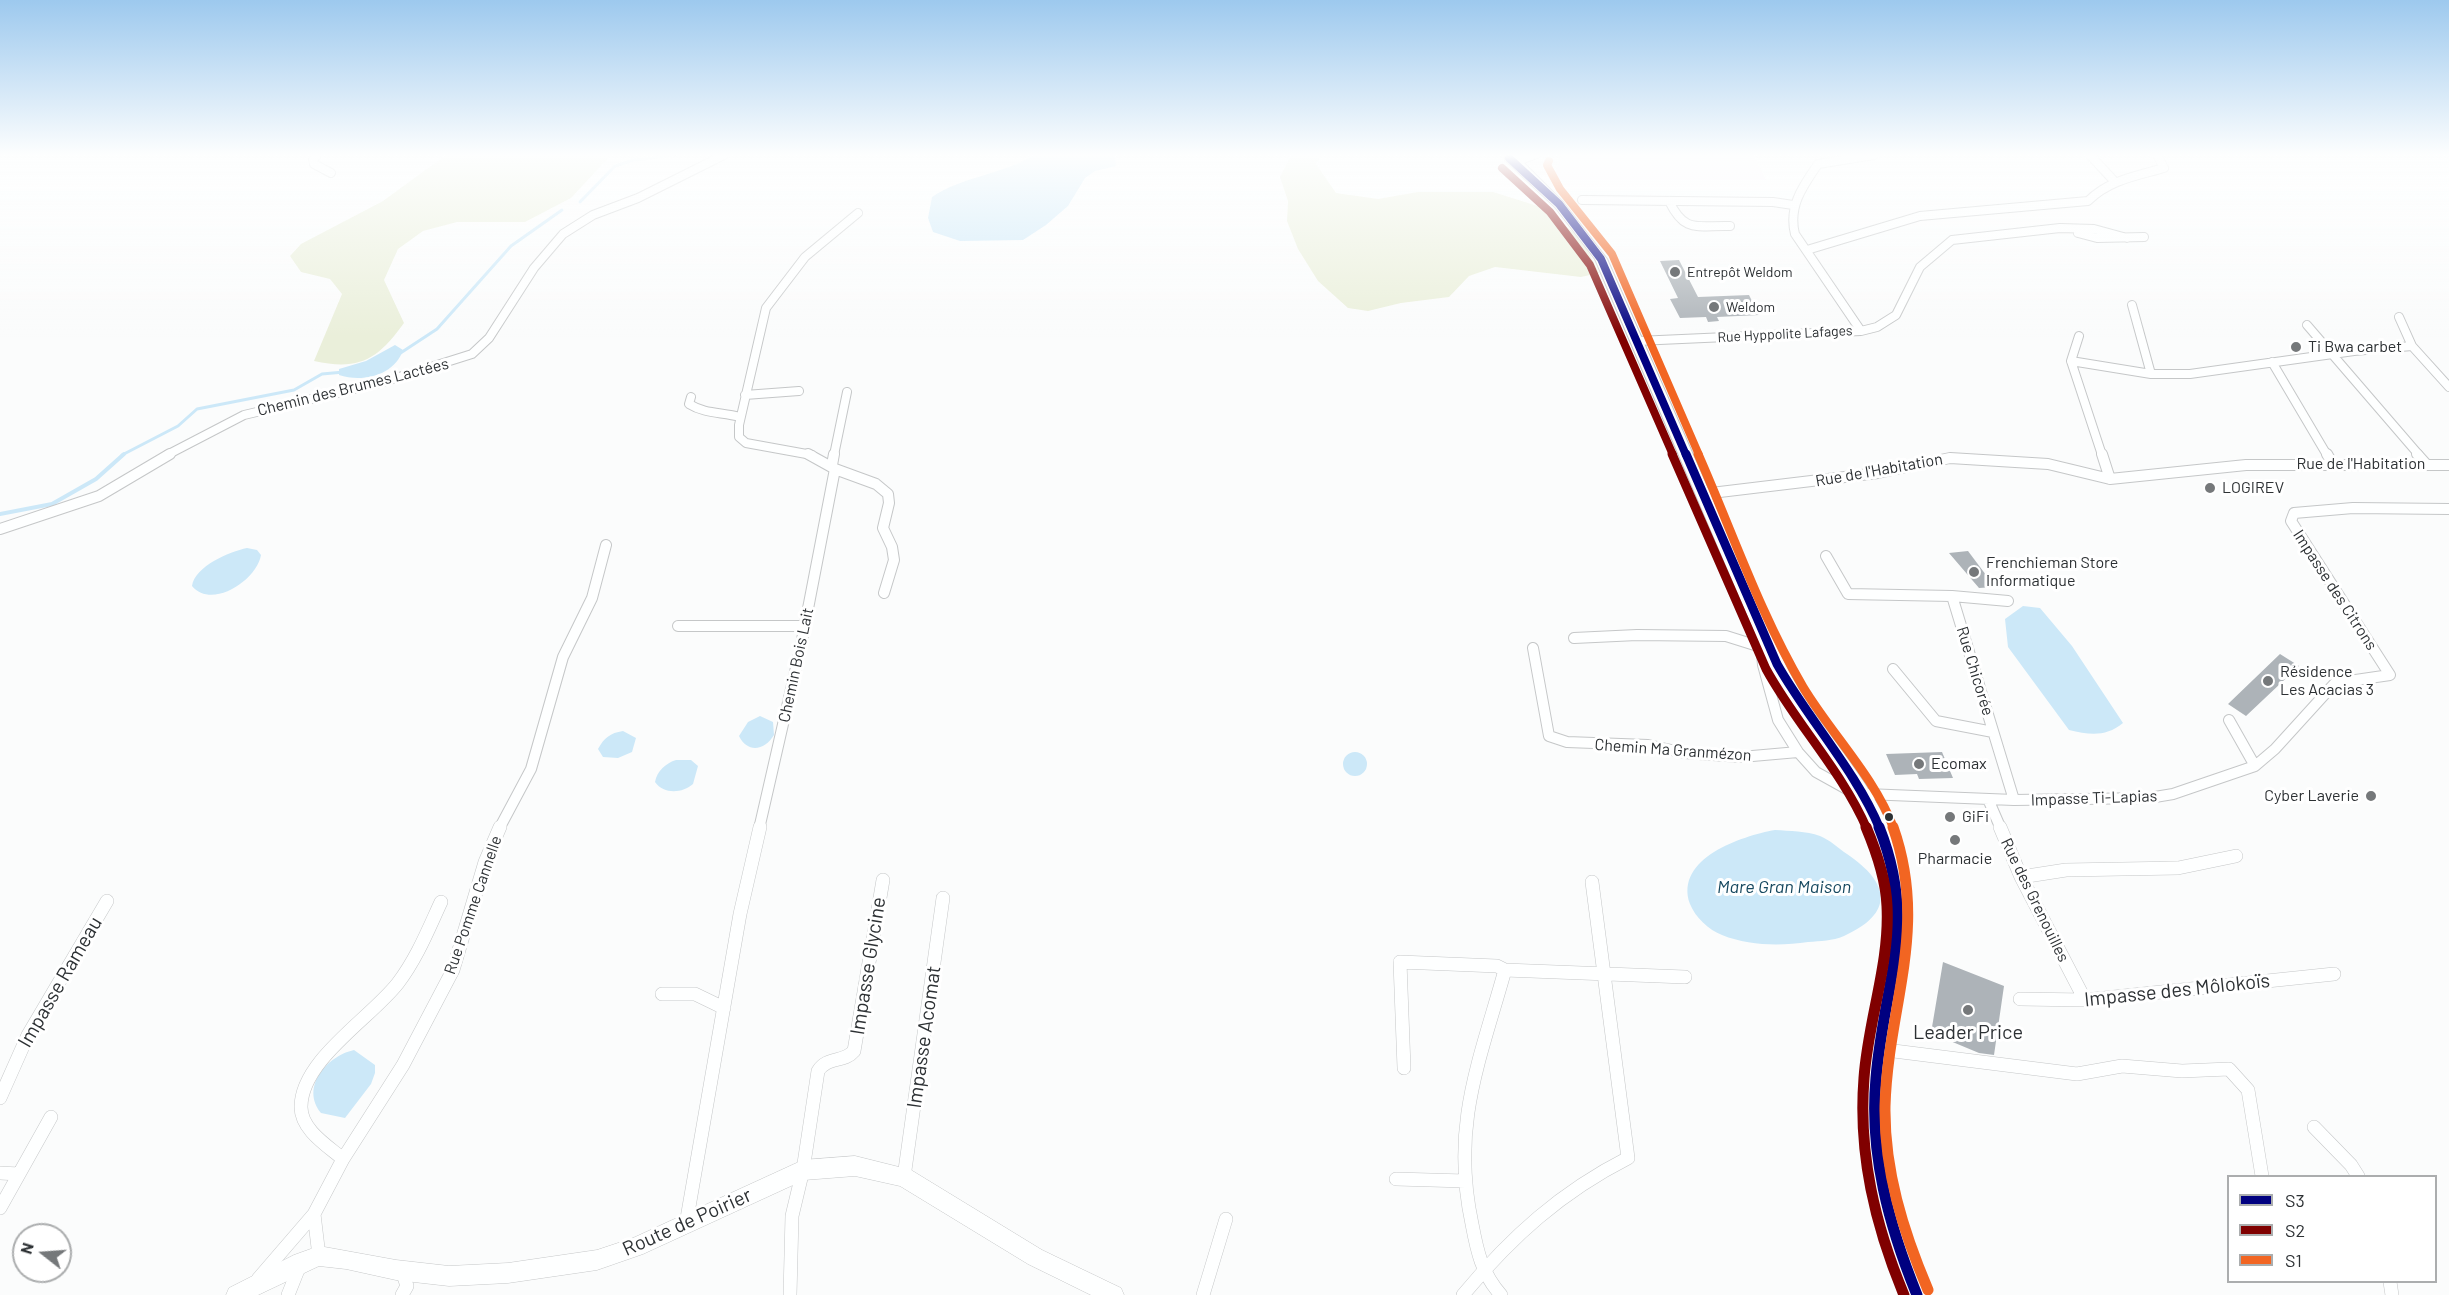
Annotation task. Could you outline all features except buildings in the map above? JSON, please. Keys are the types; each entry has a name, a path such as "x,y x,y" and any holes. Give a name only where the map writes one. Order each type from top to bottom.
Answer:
{"main road":[{"path":"1567,215 1592,243 1638,341 1760,628 1787,684 1866,794 1891,852 1901,928 1878,1049 1873,1132 1875,1163 1888,1226 1917,1295"},
{"name":"Route de Poirier","path":"310,1259 346,1259 402,1271 449,1276 508,1273 597,1260 686,1224 803,1170 855,1166 904,1176 1035,1257 1114,1295"},
{"path":"244,1290 310,1259"}],"street":[{"name":"Chemin des Brumes Lactées","path":"0,529 99,496 152,463 244,415 380,383 472,354 489,338 534,268 563,234 592,215"},
{"path":"855,215 805,257 766,308 740,417 739,437 746,443 812,455 827,460 833,467 887,491 890,498 883,528 895,549 894,565 884,593"},
{"path":"1676,215 1685,225 1730,226"},
{"name":"Rue Hyppolite Lafages","path":"1791,215 1790,222 1861,331"},
{"path":"1807,250 1926,215"},
{"path":"1861,331 1880,327 1901,311 1919,268 1952,240 2061,228 2097,238 2144,237"},
{"path":"2132,305 2151,374"},
{"path":"2399,316 2412,346 2449,387"},
{"path":"2307,325 2426,464"},
{"name":"Rue Hyppolite Lafages","path":"1638,341 1861,331"},
{"path":"2079,336 2072,361 2110,478"},
{"path":"2072,361 2151,374 2190,374 2333,354 2412,346"},
{"path":"2272,362 2332,463"},
{"path":"745,395 799,391"},
{"name":"Chemin Bois Lait","path":"686,1224 740,914 804,626 847,392"},
{"path":"691,397 689,404 694,410 740,417"},
{"name":"Rue de l'Habitation","path":"1703,495 1878,473 1950,458 2048,464 2110,478 2246,465 2332,463 2449,465"},
{"name":"Impasse des Citrons","path":"2390,675 2291,521 2294,513 2353,508 2449,509"},
{"name":"Rue Pomme Cannelle","path":"244,1290 314,1214 343,1159 403,1065 453,970 485,862 501,825 531,769 563,657 592,598 606,545"},
{"path":"1826,556 1848,594 1952,596 2008,601"},
{"name":"Rue Chicorée","path":"1952,596 2014,800"},
{"path":"678,626 804,626"},
{"name":"Impasse Ti-Lapias","path":"1760,628 1763,665 1778,720 1798,752 1816,772 1852,792 1866,794 2014,800 2150,798 2173,794 2255,766 2275,749 2335,683 2390,675"},
{"path":"1574,638 1726,636 1761,647"},
{"name":"Chemin Ma Granmézon","path":"1533,648 1549,736 1567,742 1648,745 1685,753 1741,757 1798,752"},
{"path":"1893,669 1936,721 1993,732"},
{"path":"2229,720 2255,766"},
{"name":"Rue des Grenouilles","path":"1988,799 2021,877 2085,1000"},
{"path":"2021,877 2066,870 2178,868 2236,856"},
{"name":"Impasse Glycine","path":"803,1170 821,1064 828,1060 850,1056 854,1051 883,880"},
{"path":"1463,1295 1522,1227 1568,1190 1628,1158 1592,882"},
{"name":"Impasse Acomat","path":"904,1176 943,898"},
{"name":"Impasse Rameau","path":"0,1098 28,1035 107,901"},
{"path":"343,1159 303,1119 301,1107 304,1092 331,1048 370,1015 399,982 410,966 441,902"},
{"path":"1404,1068 1400,962 1497,966 1505,970 1685,977"},
{"path":"1502,1295 1488,1281 1483,1271 1467,1204 1463,1157 1469,1104 1505,970"},
{"name":"Impasse des Môlokoïs","path":"2020,999 2085,1000 2334,974"},
{"path":"662,994 695,994 724,1008"},
{"path":"1878,1049 2077,1074 2122,1066 2182,1071 2229,1069 2248,1090 2262,1175"},
{"path":"0,1208 51,1117"},
{"path":"2314,1127 2351,1165 2357,1175"},
{"path":"790,1295 792,1216 803,1170"},
{"path":"0,1173 19,1174"},
{"path":"1396,1179 1465,1182"},
{"path":"288,1295 310,1259 314,1214"},
{"path":"1203,1295 1226,1219"},
{"path":"402,1271 406,1286 402,1295"}],"green space":[{"path":"355,215 538,215 525,222 457,222 423,231 398,249 384,280 404,323 385,346 356,363 330,364 314,361 342,294 330,279 301,272 290,256 301,244"},
{"path":"1287,215 1552,215 1581,238 1599,273 1581,277 1495,267 1469,276 1449,297 1401,303 1368,311 1348,308 1318,281 1298,249 1287,221"}],"water":[{"path":"928,215 1057,215 1023,240 960,241 933,232"},
{"path":"395,345 403,350 399,359 386,371 358,378 339,375 339,369 366,361"},
{"path":"247,548 257,550 261,555 258,564 243,582 232,589 211,595 201,593 192,586 194,579 206,566 231,553"},
{"path":"2023,606 2040,608 2072,646 2123,723 2117,728 2098,734 2069,730 2008,647 2005,619"},
{"path":"760,716 773,722 774,735 761,747 752,748 747,746 739,736 748,722"},
{"path":"623,731 636,738 632,752 618,758 603,757 598,749 603,742 614,733"},
{"path":"1355,752 1364,755 1367,764 1364,773 1355,776 1346,773 1343,764 1346,755"},
{"path":"676,760 691,760 698,766 693,784 679,791 668,791 655,782 656,778 662,768"},
{"name":"Mare Gran Maison","path":"1775,830 1804,832 1820,836 1861,865 1872,876 1881,897 1879,908 1872,918 1861,927 1840,938 1787,944 1754,943 1732,939 1717,933 1703,923 1690,904 1688,888 1692,874 1701,862 1729,844"},
{"path":"354,1050 375,1065 371,1084 345,1118 321,1113 315,1103 315,1083 326,1066 334,1059"}],"waterway":[{"path":"399,354 437,329 511,246 554,215"},
{"path":"122,455 178,426 197,409 294,390 322,374 344,372"},
{"path":"0,514 52,504 96,479 124,454"}],"transit line":[{"name":"S2","path":"1553,215 1590,265 1766,669 1781,697 1851,799 1877,854 1885,886 1887,926 1886,946 1864,1076 1863,1140 1867,1172 1881,1234 1904,1295"},
{"name":"S3","path":"1568,215 1601,259 1777,664 1792,692 1863,797 1878,824 1889,853 1897,885 1899,926 1875,1080 1876,1143 1886,1205 1894,1235 1917,1295"},
{"name":"S1","path":"1582,215 1605,242 1612,254 1791,665 1804,689 1881,801 1902,852 1908,881 1909,937 1887,1078 1886,1133 1893,1187 1908,1239 1928,1290"}],"place":[{"name":"Entrepôt Weldom","path":"1675,272"},
{"name":"Weldom","path":"1714,307"},
{"name":"Ti Bwa carbet","path":"2296,347"},
{"name":"LOGIREV","path":"2210,488"},
{"name":"Frenchieman Store Informatique","path":"1974,572"},
{"name":"Résidence Les Acacias 3","path":"2268,681"},
{"name":"Ecomax","path":"1919,764"},
{"name":"Cyber Laverie","path":"2371,796"},
{"name":"GiFi","path":"1950,817"},
{"name":"Pharmacie","path":"1955,840"},
{"name":"Leader Price","path":"1968,1010"}]}
